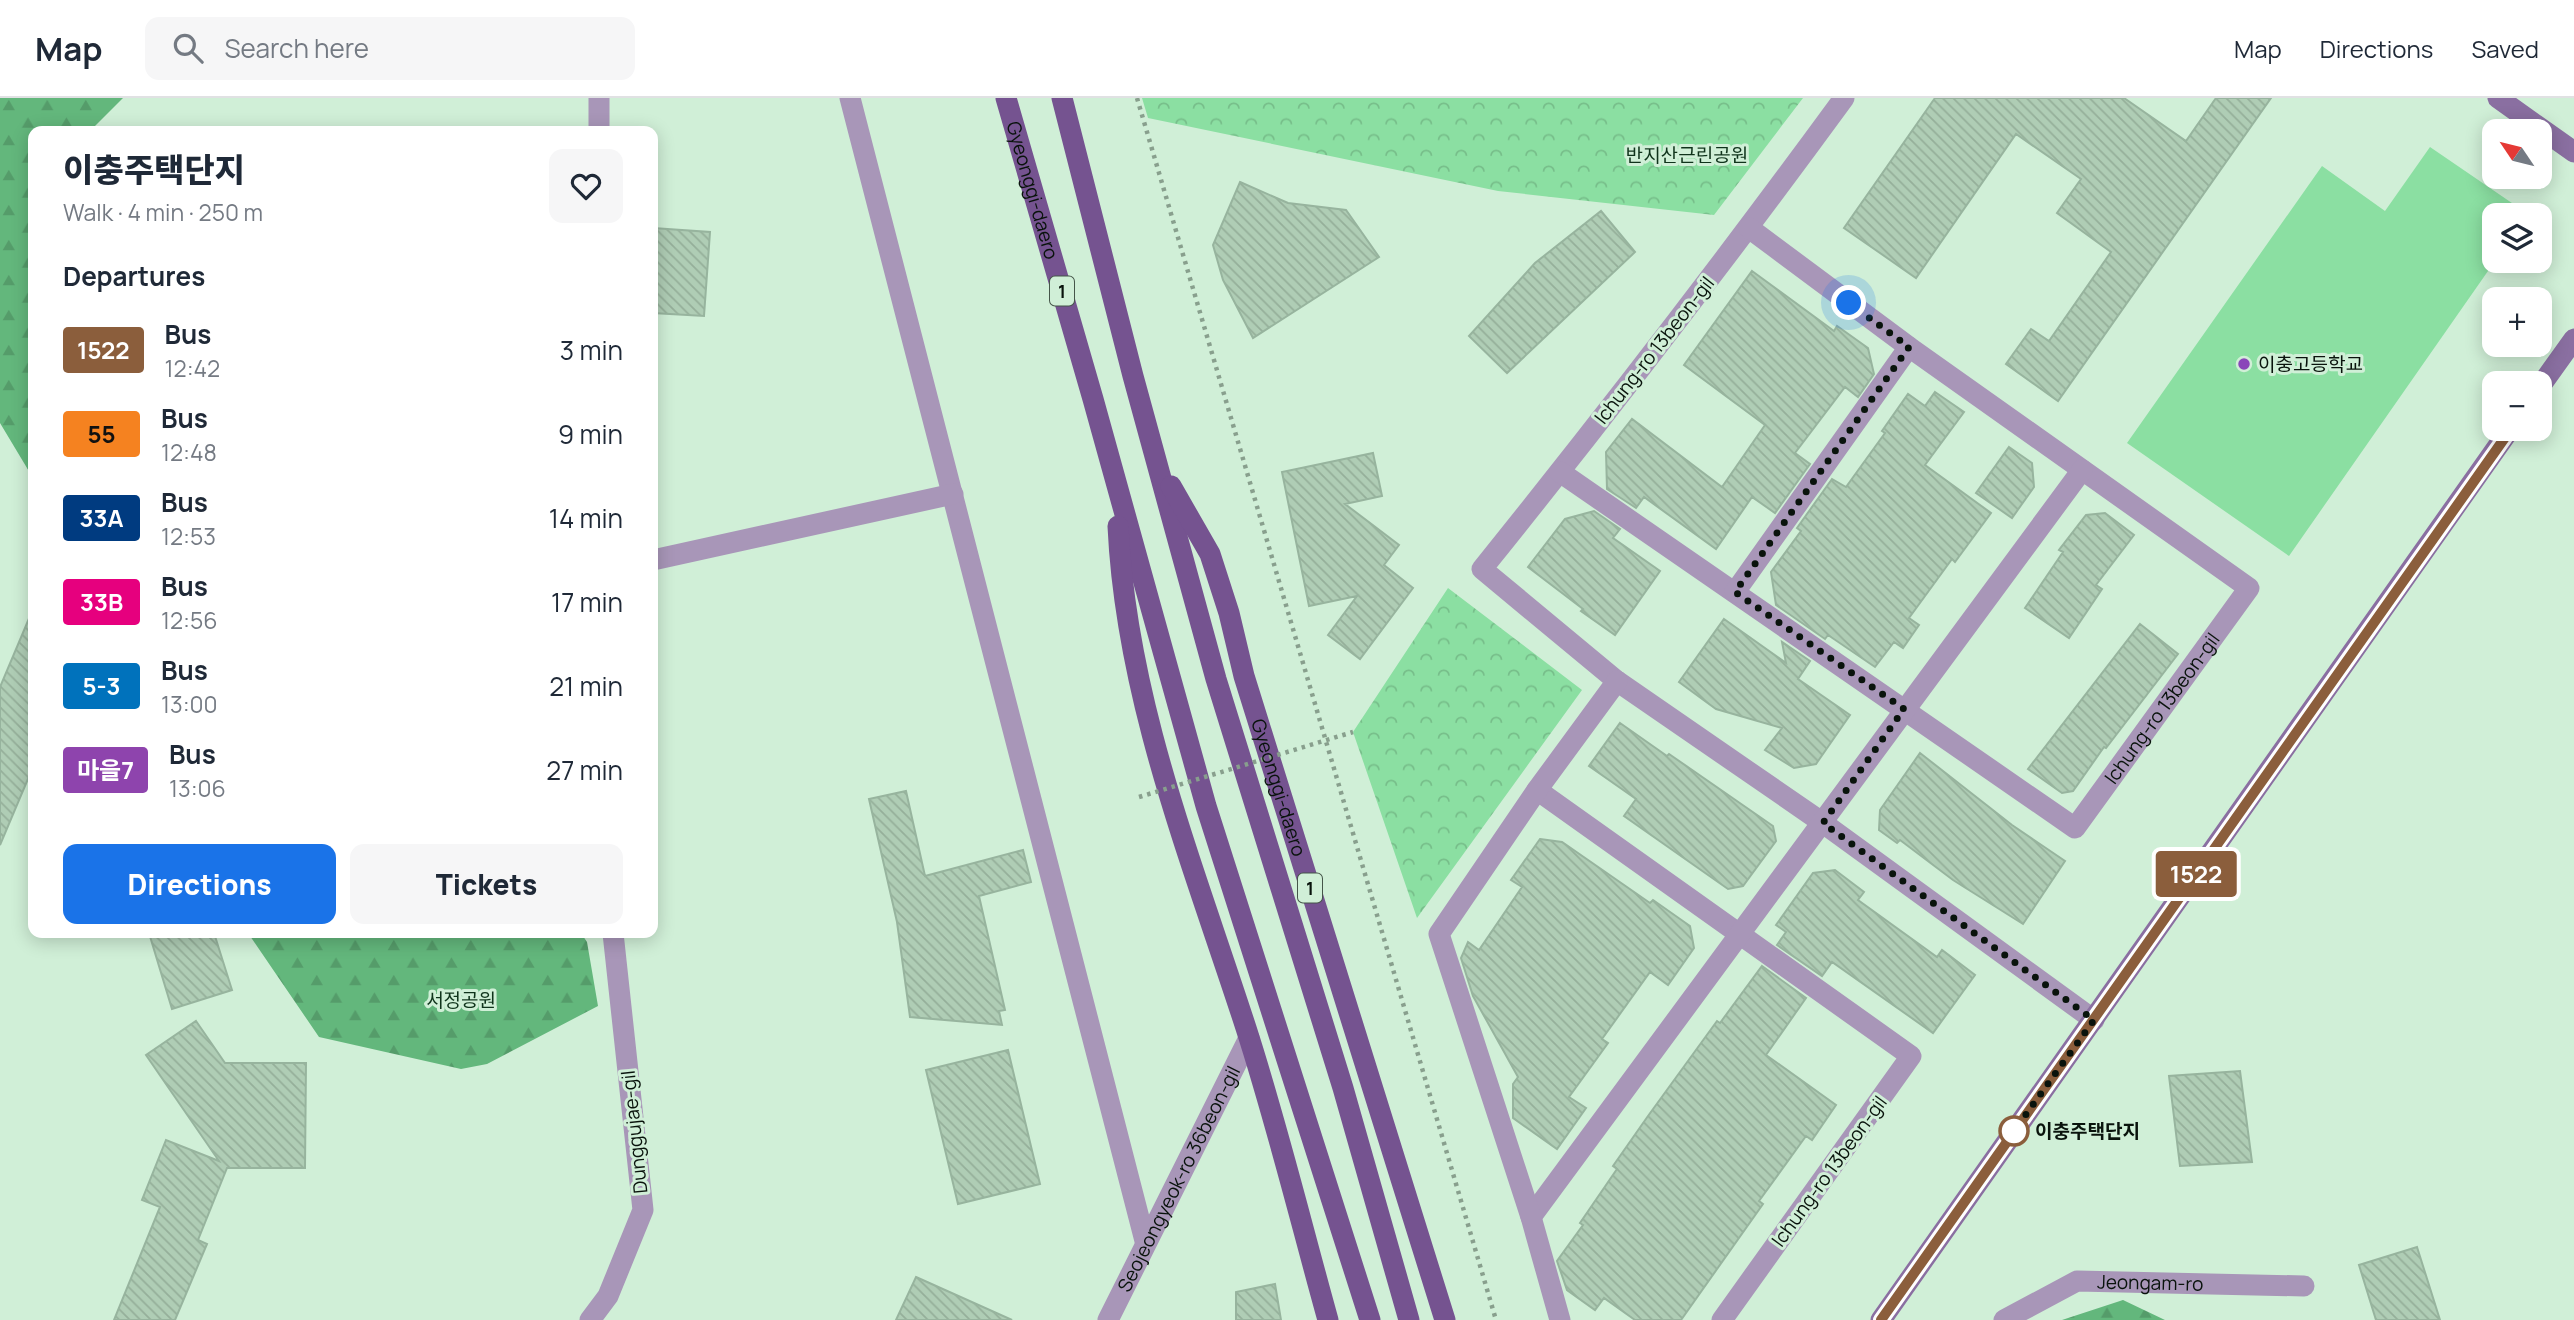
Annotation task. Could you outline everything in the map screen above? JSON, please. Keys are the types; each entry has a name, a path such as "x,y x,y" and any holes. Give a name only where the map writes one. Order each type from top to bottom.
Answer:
{"main road":[{"name":"Gyeonggi-daero","path":"1006,98 1206,806 1370,1320"},
{"name":"Gyeonggi-daero","path":"1062,98 1157,465 1216,679 1343,1088 1409,1320"},
{"name":"Gyeonggi-daero","path":"1157,465 1210,554 1229,613 1244,676 1445,1320"},
{"name":"Gyeonggi-daero","path":"1117,485 1121,571 1129,633 1152,738 1250,1038 1328,1320"}],"street":[{"path":"599,98 599,126"},
{"path":"850,98 1146,1241"},
{"name":"Ichung-ro 13beon-gil","path":"1844,98 1749,228 1482,569 1617,681 1823,823 2094,1020"},
{"path":"2498,98 2574,152"},
{"name":"Ichung-ro 13beon-gil","path":"1560,472 2075,828 2249,588 1909,347 1749,228"},
{"path":"2551,371 2574,339"},
{"path":"1735,592 1909,347"},
{"path":"1881,1320 2502,441"},
{"path":"1531,1217 2082,470"},
{"path":"658,559 953,494"},
{"path":"1560,1320 1531,1217 1439,934 1537,790 1617,681"},
{"name":"Ichung-ro 13beon-gil","path":"1537,790 1911,1056 1722,1320"},
{"name":"Dunggujae-gil","path":"590,1320 608,1296 643,1210 615,938"},
{"name":"Seojeongyeok-ro 36beon-gil","path":"1108,1320 1250,1038"},
{"name":"Jeongam-ro","path":"2004,1320 2077,1282 2304,1286"}],"path":[{"path":"1137,98 1496,1320"},
{"path":"1139,797 1353,732"}],"green space":[{"path":"0,98 123,98 95,126 28,126 28,470 0,423"},
{"name":"반지산근린공원","path":"1142,98 1803,98 1714,215 1498,191 1148,118"},
{"path":"2430,147 2482,183 2482,189 2491,189 2512,203 2482,203 2482,273 2487,273 2289,556 2127,443 2322,166 2385,211"},
{"path":"1448,588 1582,690 1417,918 1353,732"},
{"name":"서정공원","path":"251,938 584,938 587,942 598,1006 487,1064 461,1069 319,1037"},
{"path":"2123,1300 2165,1320 2062,1320 2065,1319"}],"building":[{"path":"1935,98 2124,98 2186,141 2216,98 2271,98 2058,401 2006,364 2031,329 2049,341 2111,252 2057,213 2081,179 2016,134 1916,278 1844,228"},
{"path":"1240,182 1288,203 1346,210 1379,257 1253,338 1223,280 1213,245"},
{"path":"1601,211 1635,252 1507,373 1469,336 1535,263"},
{"path":"658,228 710,232 704,316 658,313"},
{"path":"1752,271 1834,331 1837,326 1868,348 1874,374 1858,397 1845,387 1795,453 1810,464 1775,513 1752,497 1716,549 1644,497 1636,508 1607,489 1606,452 1632,419 1722,487 1765,425 1684,365"},
{"path":"1935,392 1964,412 1925,465 1991,513 1955,562 1952,559 1909,618 1919,625 1903,648 1894,642 1875,667 1828,635 1825,639 1776,605 1771,572 1801,531 1797,528 1832,479 1846,487 1885,433 1882,431 1908,394 1925,406"},
{"path":"2009,447 2032,463 2034,487 2012,518 1976,493"},
{"path":"1373,453 1382,496 1345,504 1399,545 1384,565 1413,588 1360,659 1328,635 1357,596 1309,606 1282,472"},
{"path":"1594,511 1620,529 1613,538 1660,571 1615,635 1528,567 1565,519"},
{"path":"2105,513 2134,535 2096,585 2102,589 2069,638 2025,608 2063,552 2059,550 2086,515"},
{"path":"1724,619 1786,663 1782,642 1810,661 1798,679 1850,715 1816,764 1794,768 1765,750 1782,728 1716,709 1679,682"},
{"path":"28,621 28,779 0,845 0,687"},
{"path":"2140,624 2178,654 2106,748 2104,747 2073,791 2062,793 2028,769"},
{"path":"1620,723 1773,826 1776,841 1743,886 1728,889 1624,816 1636,799 1589,766"},
{"path":"1920,753 2012,825 2065,861 2023,924 1953,880 1900,840 1897,843 1879,830 1880,810"},
{"path":"906,791 925,876 1023,850 1031,882 979,896 1005,1010 999,1011 1002,1025 910,1017 897,922 869,799"},
{"path":"1540,839 1562,842 1650,903 1653,900 1690,926 1694,948 1668,985 1650,972 1602,1039 1608,1043 1569,1097 1586,1108 1557,1149 1513,1118 1513,1084 1518,1077 1473,996 1461,958 1468,942 1479,950 1522,887 1511,880"},
{"path":"1835,870 1864,892 1858,900 1937,957 1942,950 1975,975 1933,1033 1832,962 1822,976 1777,945 1786,932 1776,925 1813,873"},
{"path":"151,938 216,938 232,990 172,1009"},
{"path":"1762,966 1806,998 1766,1055 1836,1105 1812,1140 1806,1136 1759,1201 1763,1204 1681,1320 1635,1320 1604,1298 1595,1310 1567,1290 1557,1261 1583,1225 1580,1223 1617,1169 1613,1166 1717,1021 1720,1023"},
{"path":"196,1021 225,1063 306,1063 305,1168 227,1168 198,1240 207,1244 175,1320 114,1320 160,1207 142,1200 166,1140 219,1161 146,1055"},
{"path":"1008,1050 1040,1184 958,1204 926,1070"},
{"path":"2240,1071 2252,1162 2180,1166 2169,1076"},
{"path":"2417,1247 2440,1320 2376,1320 2359,1265"},
{"path":"916,1277 1012,1320 896,1320"},
{"path":"1275,1284 1281,1320 1236,1320 1236,1292"}],"bus line":[{"name":"1522","path":"1881,1320 2503,441"}],"place":[{"name":"이충고등학교","path":"2244,364"},
{"name":"이충주택단지","path":"2014,1131"}],"route":[{"path":"1849,303 1909,347 1735,592 1904,709 1823,823 2094,1020 2014,1131"}]}
